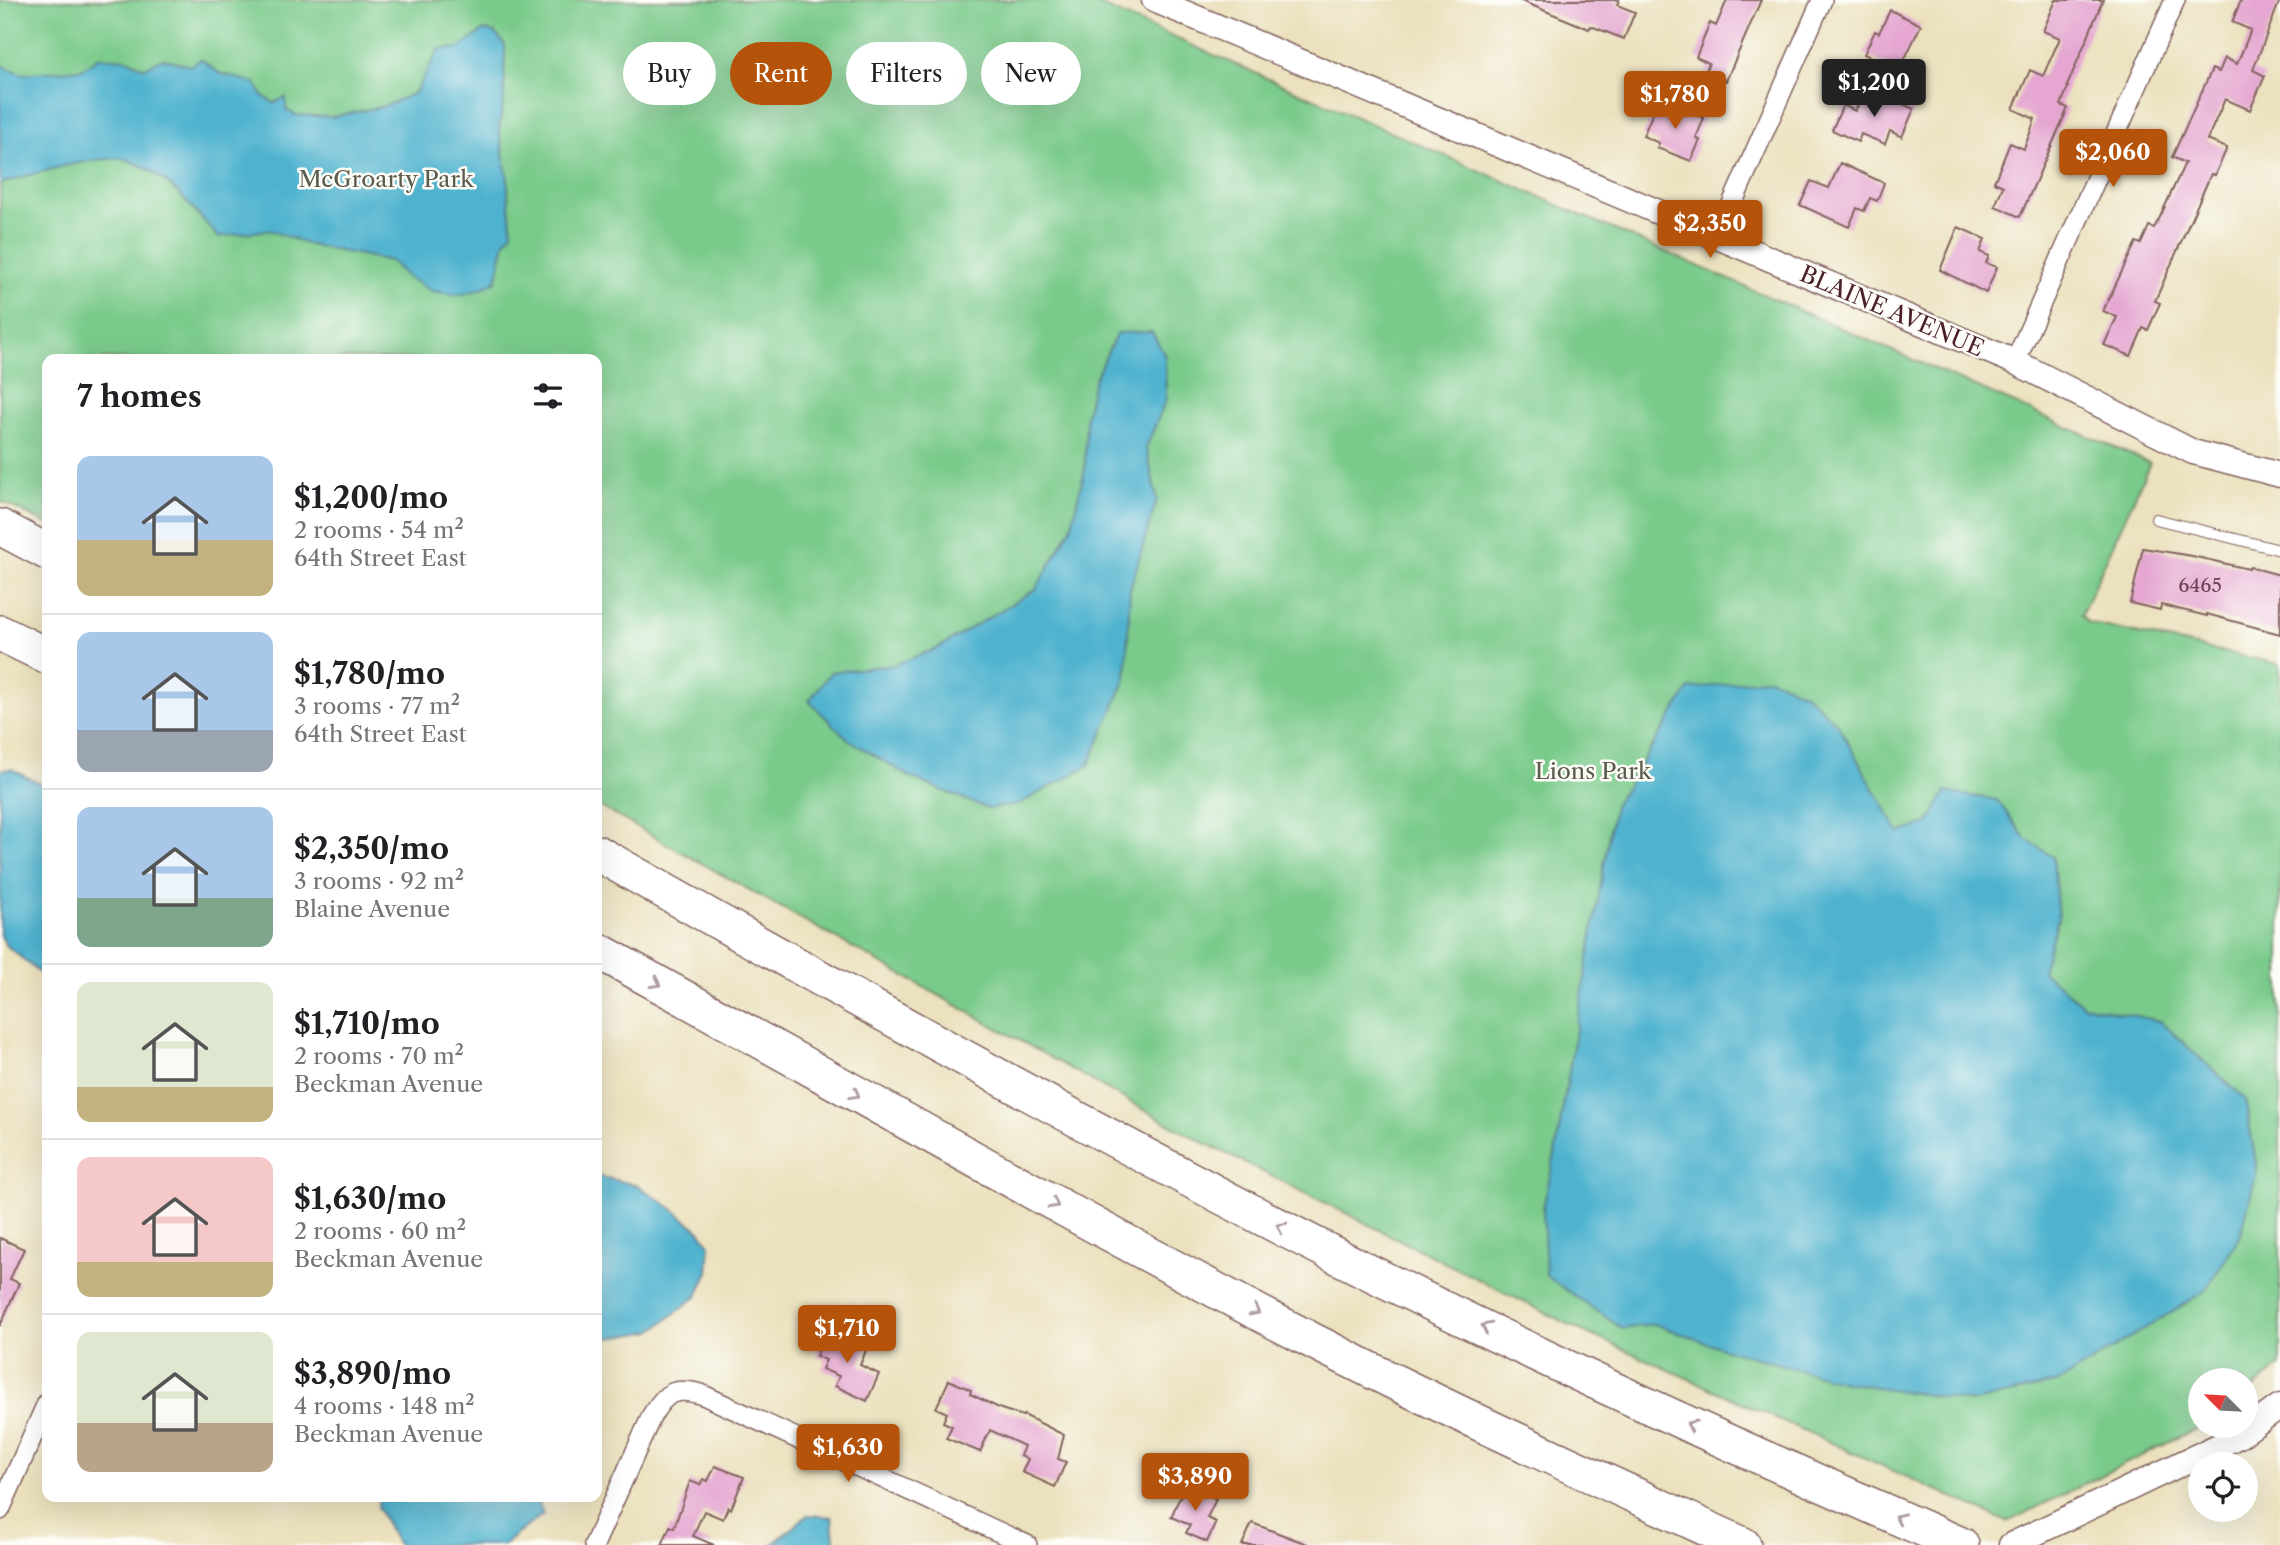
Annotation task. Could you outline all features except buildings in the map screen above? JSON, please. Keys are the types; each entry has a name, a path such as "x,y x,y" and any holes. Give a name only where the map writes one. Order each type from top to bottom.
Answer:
{"highway":[{"path":"0,633 42,654"},
{"path":"602,856 807,971 1246,1209 1637,1400 1961,1545"},
{"path":"602,953 1116,1238 1313,1341 1537,1450 1743,1545"}],"street":[{"name":"BLAINE AVENUE","path":"1154,0 2015,362 2193,452 2280,475"},
{"path":"1717,238 1822,0"},
{"path":"2015,362 2175,0"},
{"path":"594,1545 661,1399 674,1391 687,1390 701,1394 1027,1545"},
{"path":"2011,1545 2239,1436 2280,1406"},
{"path":"0,1510 42,1414"}],"lane":[{"path":"2156,519 2280,550"}],"green space":[{"name":"Lions Park","path":"0,0 1088,0 2150,463 2081,615 2088,623 2280,664 2280,1366 2258,1384 2258,1368 2188,1368 2188,1433 2007,1522 1578,1329 1193,1137 602,808 602,354 42,354 42,522 0,501"}],"water":[{"path":"484,30 495,33 505,45 504,99 499,129 508,180 512,232 505,242 496,281 481,289 459,295 431,291 406,276 391,261 310,245 269,230 218,237 166,182 128,160 83,162 0,184 0,65 23,74 82,69 99,57 127,59 145,68 162,58 190,66 201,59 219,73 255,83 263,96 274,103 286,97 286,110 296,115 332,117 385,106 415,93 439,49 460,48"},
{"path":"1152,332 1165,356 1166,399 1146,448 1157,499 1130,589 1126,678 1089,765 1019,804 988,809 910,777 849,740 809,701 831,672 893,665 936,649 1036,589 1071,528 1085,469 1086,416 1094,380 1117,333"},
{"path":"1769,678 1805,693 1838,725 1899,833 1929,823 1945,792 1997,800 2026,839 2053,857 2058,919 2042,971 2083,1005 2160,1021 2245,1099 2257,1170 2241,1234 2205,1291 2059,1382 1974,1402 1844,1382 1728,1350 1654,1324 1623,1329 1546,1276 1543,1208 1555,1154 1614,806 1689,689"},
{"path":"11,769 42,784 42,975 6,945 0,934 0,770"},
{"path":"602,1177 637,1185 700,1231 710,1245 708,1272 697,1296 652,1331 603,1339"},
{"path":"378,1502 538,1502 543,1514 503,1545 398,1545 378,1508"},
{"path":"807,1515 832,1517 834,1539 838,1545 772,1545"}],"park label":[{"name":"McGroarty Park","path":"386,179"}]}
